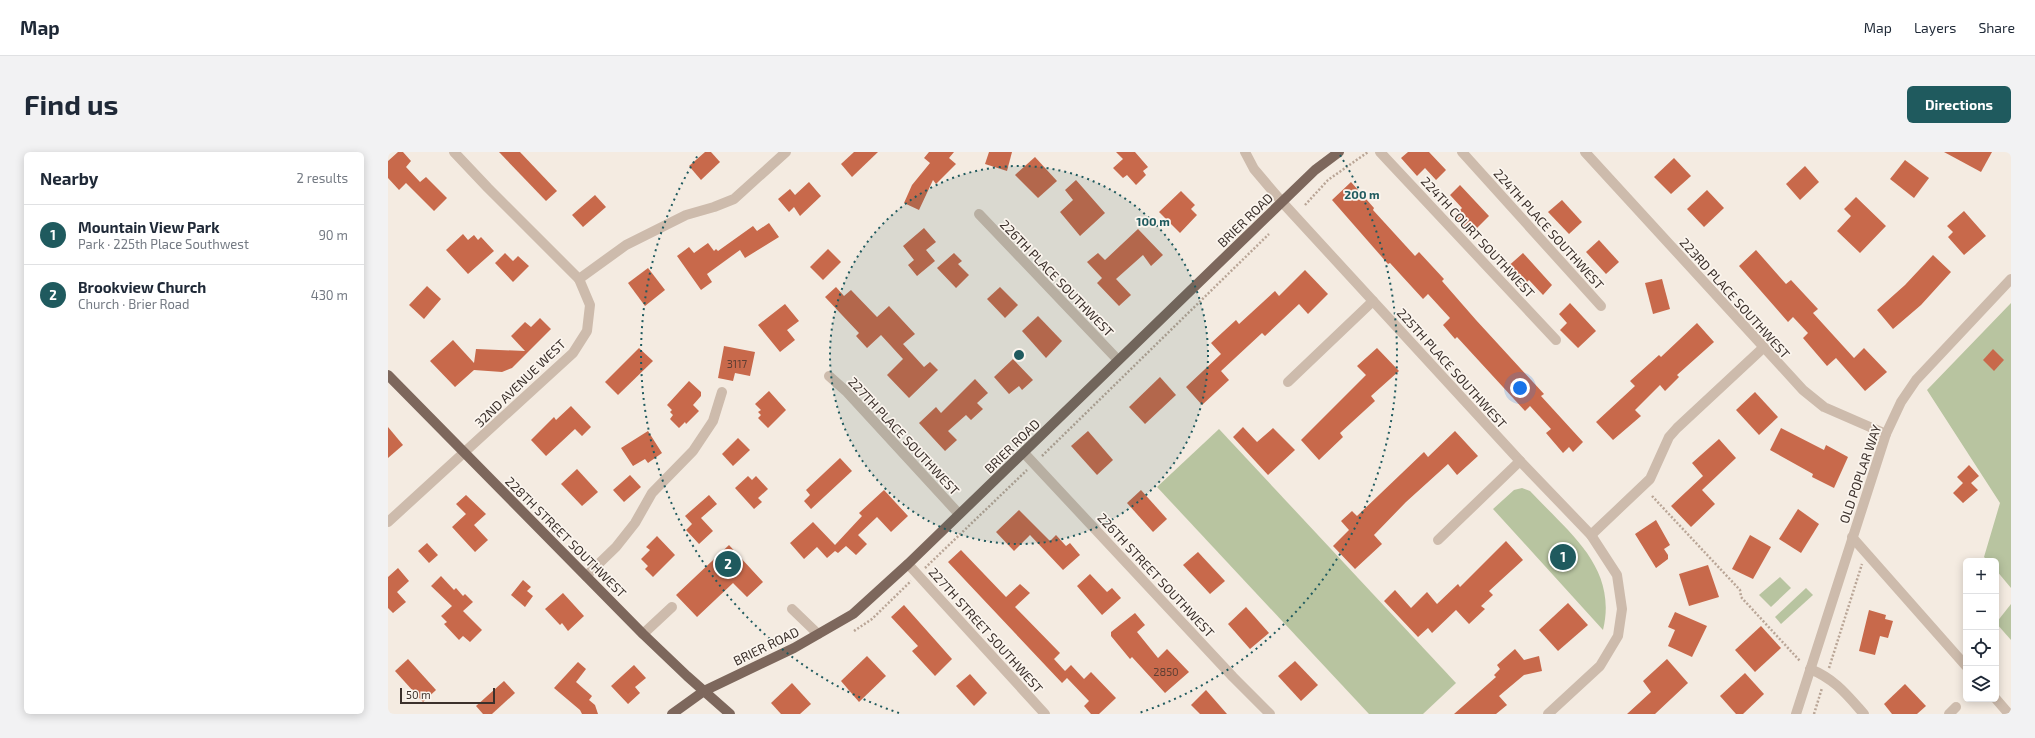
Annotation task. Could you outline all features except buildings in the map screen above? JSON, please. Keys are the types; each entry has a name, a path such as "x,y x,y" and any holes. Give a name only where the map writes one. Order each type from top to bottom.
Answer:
{"main road":[{"name":"BRIER ROAD","path":"672,714 704,691 794,648 853,614 908,564 1024,453 1315,170 1339,152"},
{"name":"228TH STREET SOUTHWEST","path":"388,374 644,634 730,714"}],"street":[{"path":"454,152 579,279 626,246 686,215 714,208 734,199 786,152"},
{"name":"225TH PLACE SOUTHWEST","path":"1244,152 1254,169 1282,202 1520,461 1591,535 1604,551 1617,575 1622,609 1618,636 1600,666 1548,714"},
{"name":"224TH COURT SOUTHWEST","path":"1380,152 1556,340"},
{"name":"224TH PLACE SOUTHWEST","path":"1462,152 1601,306"},
{"name":"223RD PLACE SOUTHWEST","path":"1585,152 1802,390 1824,406 1886,434"},
{"name":"226TH PLACE SOUTHWEST","path":"978,214 1118,360"},
{"name":"32ND AVENUE WEST","path":"388,522 573,353 587,331 590,305 579,279"},
{"name":"OLD POPLAR WAY","path":"1796,714 1886,434 1901,402 1916,380 2011,279"},
{"path":"1288,382 1373,301"},
{"path":"1591,535 1650,479 1669,437 1677,428 1763,348"},
{"name":"227TH PLACE SOUTHWEST","path":"829,376 847,392 959,514"},
{"path":"586,576 616,547 635,523 656,488 693,451 713,421 722,392"},
{"name":"226TH STREET SOUTHWEST","path":"1024,453 1270,714"},
{"path":"1438,540 1520,461"},
{"path":"1852,537 1963,663"},
{"name":"227TH STREET SOUTHWEST","path":"908,564 1045,714"},
{"path":"644,634 672,607"},
{"path":"792,609 818,634"},
{"path":"1810,669 1826,675 1864,714"},
{"path":"1999,702 2009,714"}],"path":[{"path":"1305,205 1328,180 1368,152"},
{"path":"854,631 872,619 918,575 1034,464 1269,234"},
{"path":"1652,496 1740,590 1741,597 1800,661"},
{"path":"1814,714 1866,552"}],"green space":[{"path":"2011,303 2011,588 1999,574 1999,558 1984,557 2000,503 1927,390"},
{"path":"1219,429 1456,683 1423,714 1369,714 1157,487"},
{"path":"1522,488 1530,491 1574,537 1587,553 1597,569 1603,588 1606,608 1603,630 1493,509 1514,490"},
{"path":"1780,577 1791,588 1771,607 1759,595"},
{"path":"1806,588 1813,595 1781,624 1775,617"},
{"path":"2011,604 2011,640 1999,626 1999,619"}],"place":[{"name":"Mountain View Park","path":"1563,557"},
{"name":"Brookview Church","path":"728,564"}]}
